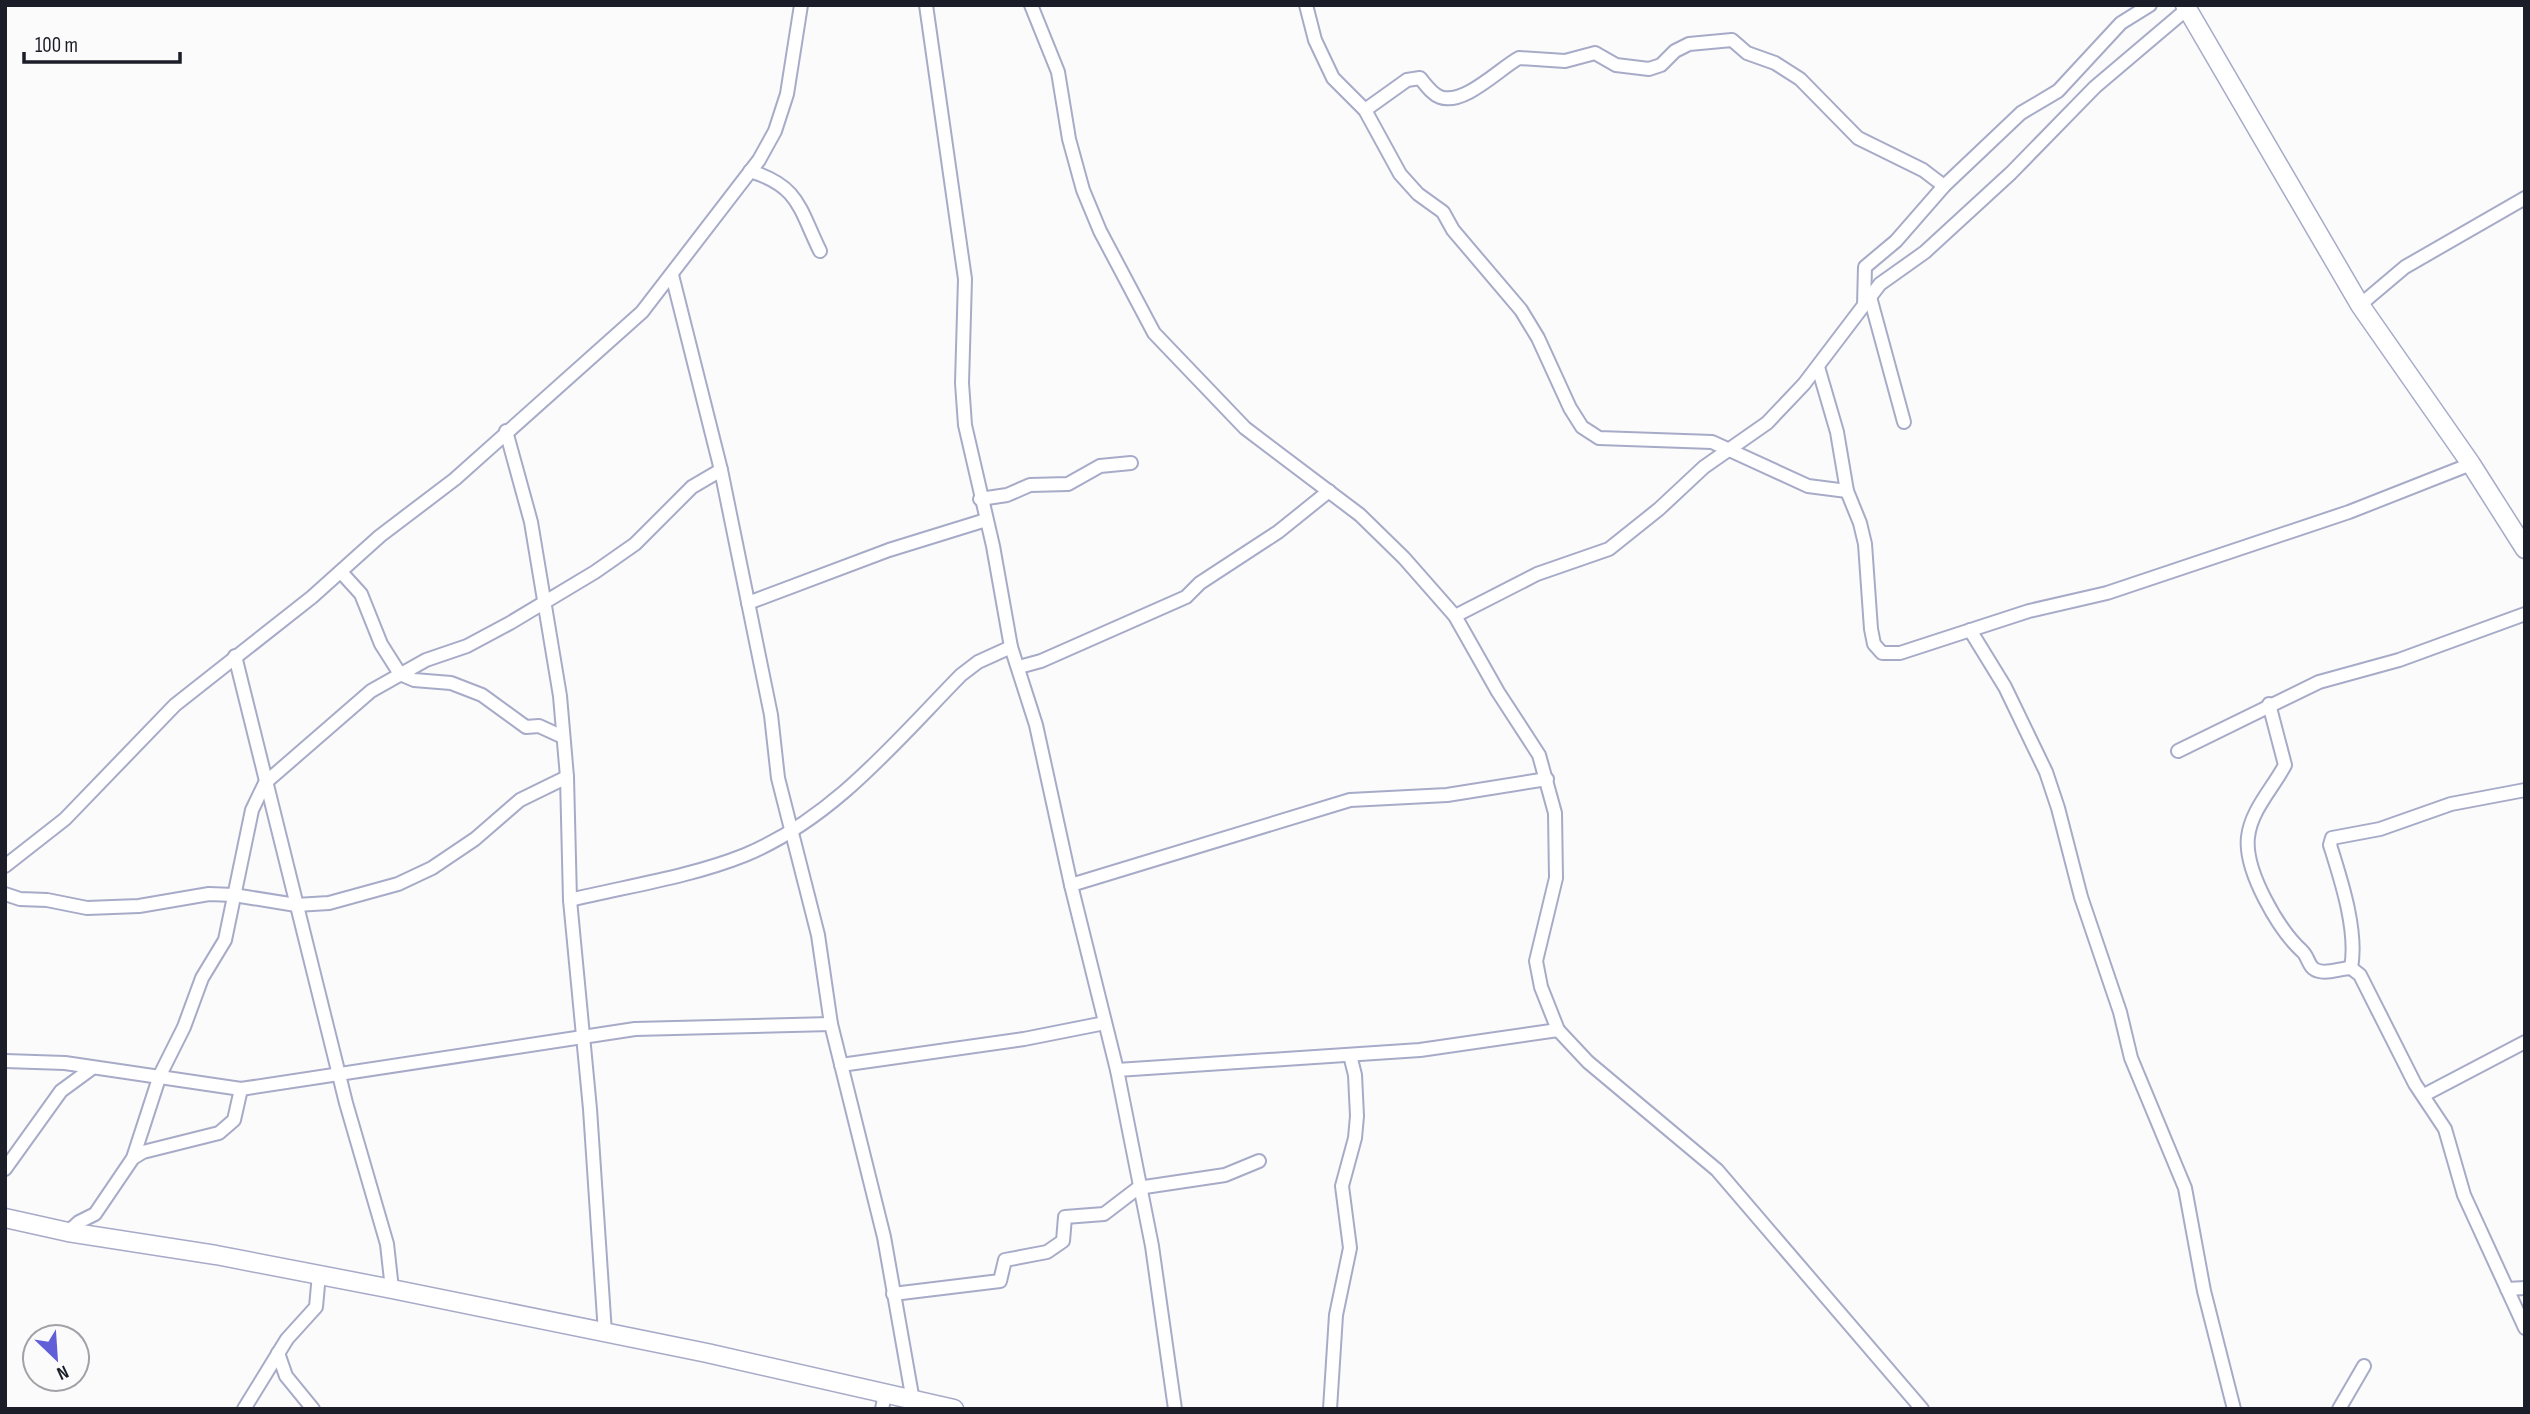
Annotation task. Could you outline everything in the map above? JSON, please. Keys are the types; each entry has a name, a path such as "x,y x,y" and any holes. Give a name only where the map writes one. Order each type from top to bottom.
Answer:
{"main road":[{"path":"2186,7 2360,305 2525,549"},
{"path":"5,1218 68,1232 392,1289 604,1334 883,1401 913,1401 954,1409"}],"street":[{"path":"5,866 65,819 175,705 235,656 265,636 380,536 455,479 642,312 750,172 775,131 787,94 801,5"},
{"path":"926,5 931,57 963,260 961,383 965,425 1011,647 1036,725 1071,885 1117,1070 1138,1188 1152,1246 1175,1409"},
{"path":"1031,5 1058,72 1069,139 1083,190 1100,232 1154,332 1245,428 1382,535 1455,616 1498,692 1539,755 1555,813 1556,878 1536,961 1541,987 1558,1030 1588,1062 1717,1170 1922,1409"},
{"path":"1306,5 1315,40 1333,78 1365,110 1400,174 1418,194 1443,212 1452,230 1521,310 1538,338 1570,408 1589,434 1599,438 1693,440 1731,449 1755,463 1808,486 1847,491"},
{"path":"1904,422 1867,301 1865,267 1896,242 1944,186 2021,113 2058,91 2121,23 2150,5"},
{"path":"1455,616 1537,574 1609,549 1659,509 1704,467 1767,424 1818,367 1880,284 1925,252 2011,173 2095,87 2186,7"},
{"path":"1365,110 1415,78 1420,78 1437,96 1453,98 1496,75 1519,58 1565,61 1598,53 1616,65 1649,69 1661,65 1684,46 1727,38 1736,42 1747,53 1775,63 1800,79 1858,138 1923,170 1944,186"},
{"path":"750,172 772,178 793,194 820,251"},
{"path":"2360,305 2405,267 2525,198"},
{"path":"672,275 721,470 771,715 778,778 818,935 831,1024 884,1237 913,1401"},
{"path":"1818,367 1837,432 1847,491 1865,544 1874,644 1882,653 1900,653 2029,611 2107,593 2349,512 2470,464"},
{"path":"506,431 531,522 560,696 567,777 570,900 590,1109 604,1334"},
{"path":"980,499 1007,495 1030,485 1068,484 1100,466 1131,463"},
{"path":"68,1232 94,1214 133,1158 160,1075 184,1027 202,978 225,940 252,810 265,783 370,691 436,655 467,646 635,544 692,487 721,470"},
{"path":"1019,667 1041,661 1186,597 1200,583 1278,532 1329,491"},
{"path":"748,603 889,550 986,520"},
{"path":"341,572 361,594 381,644 400,674 414,680 451,683 493,700 526,727 539,726 563,737"},
{"path":"2178,751 2269,704 2319,682 2399,660 2525,614"},
{"path":"1970,630 2005,687 2046,772 2081,897 2120,1012 2131,1058 2185,1188 2204,1291 2234,1409"},
{"path":"570,900 713,865 745,855 791,831 866,773 961,675 978,662 1011,647"},
{"path":"235,656 296,905 387,1244 392,1289"},
{"path":"2269,704 2285,765 2253,818 2248,838 2251,864 2281,931 2304,954 2312,968 2321,972 2351,968 2360,975 2383,1026 2445,1129 2463,1195 2525,1328"},
{"path":"5,894 20,900 47,900 87,908 139,906 209,894 234,895 296,905 329,903 414,877 453,856 536,790 567,777"},
{"path":"1071,885 1350,800 1447,795 1547,779"},
{"path":"2351,968 2353,936 2343,881 2330,845 2332,838 2380,829 2451,804 2525,790"},
{"path":"841,1065 1024,1040 1105,1023"},
{"path":"5,1061 65,1063 91,1069 160,1075 241,1089 646,1028 831,1024"},
{"path":"1117,1070 1293,1056 1350,1055 1483,1043 1558,1030"},
{"path":"2424,1096 2525,1042"},
{"path":"1330,1409 1336,1315 1350,1248 1342,1186 1355,1138 1357,1116 1355,1075 1350,1055"},
{"path":"5,1169 61,1091 91,1069"},
{"path":"133,1158 143,1152 219,1133 234,1120 241,1089"},
{"path":"893,1294 1000,1282 1005,1260 1047,1252 1063,1241 1065,1217 1104,1214 1138,1188 1225,1175 1259,1161"},
{"path":"244,1409 278,1353 316,1307 320,1275"},
{"path":"2508,1289 2525,1288"},
{"path":"278,1353 286,1376 313,1409"},
{"path":"2339,1409 2364,1366"}]}
